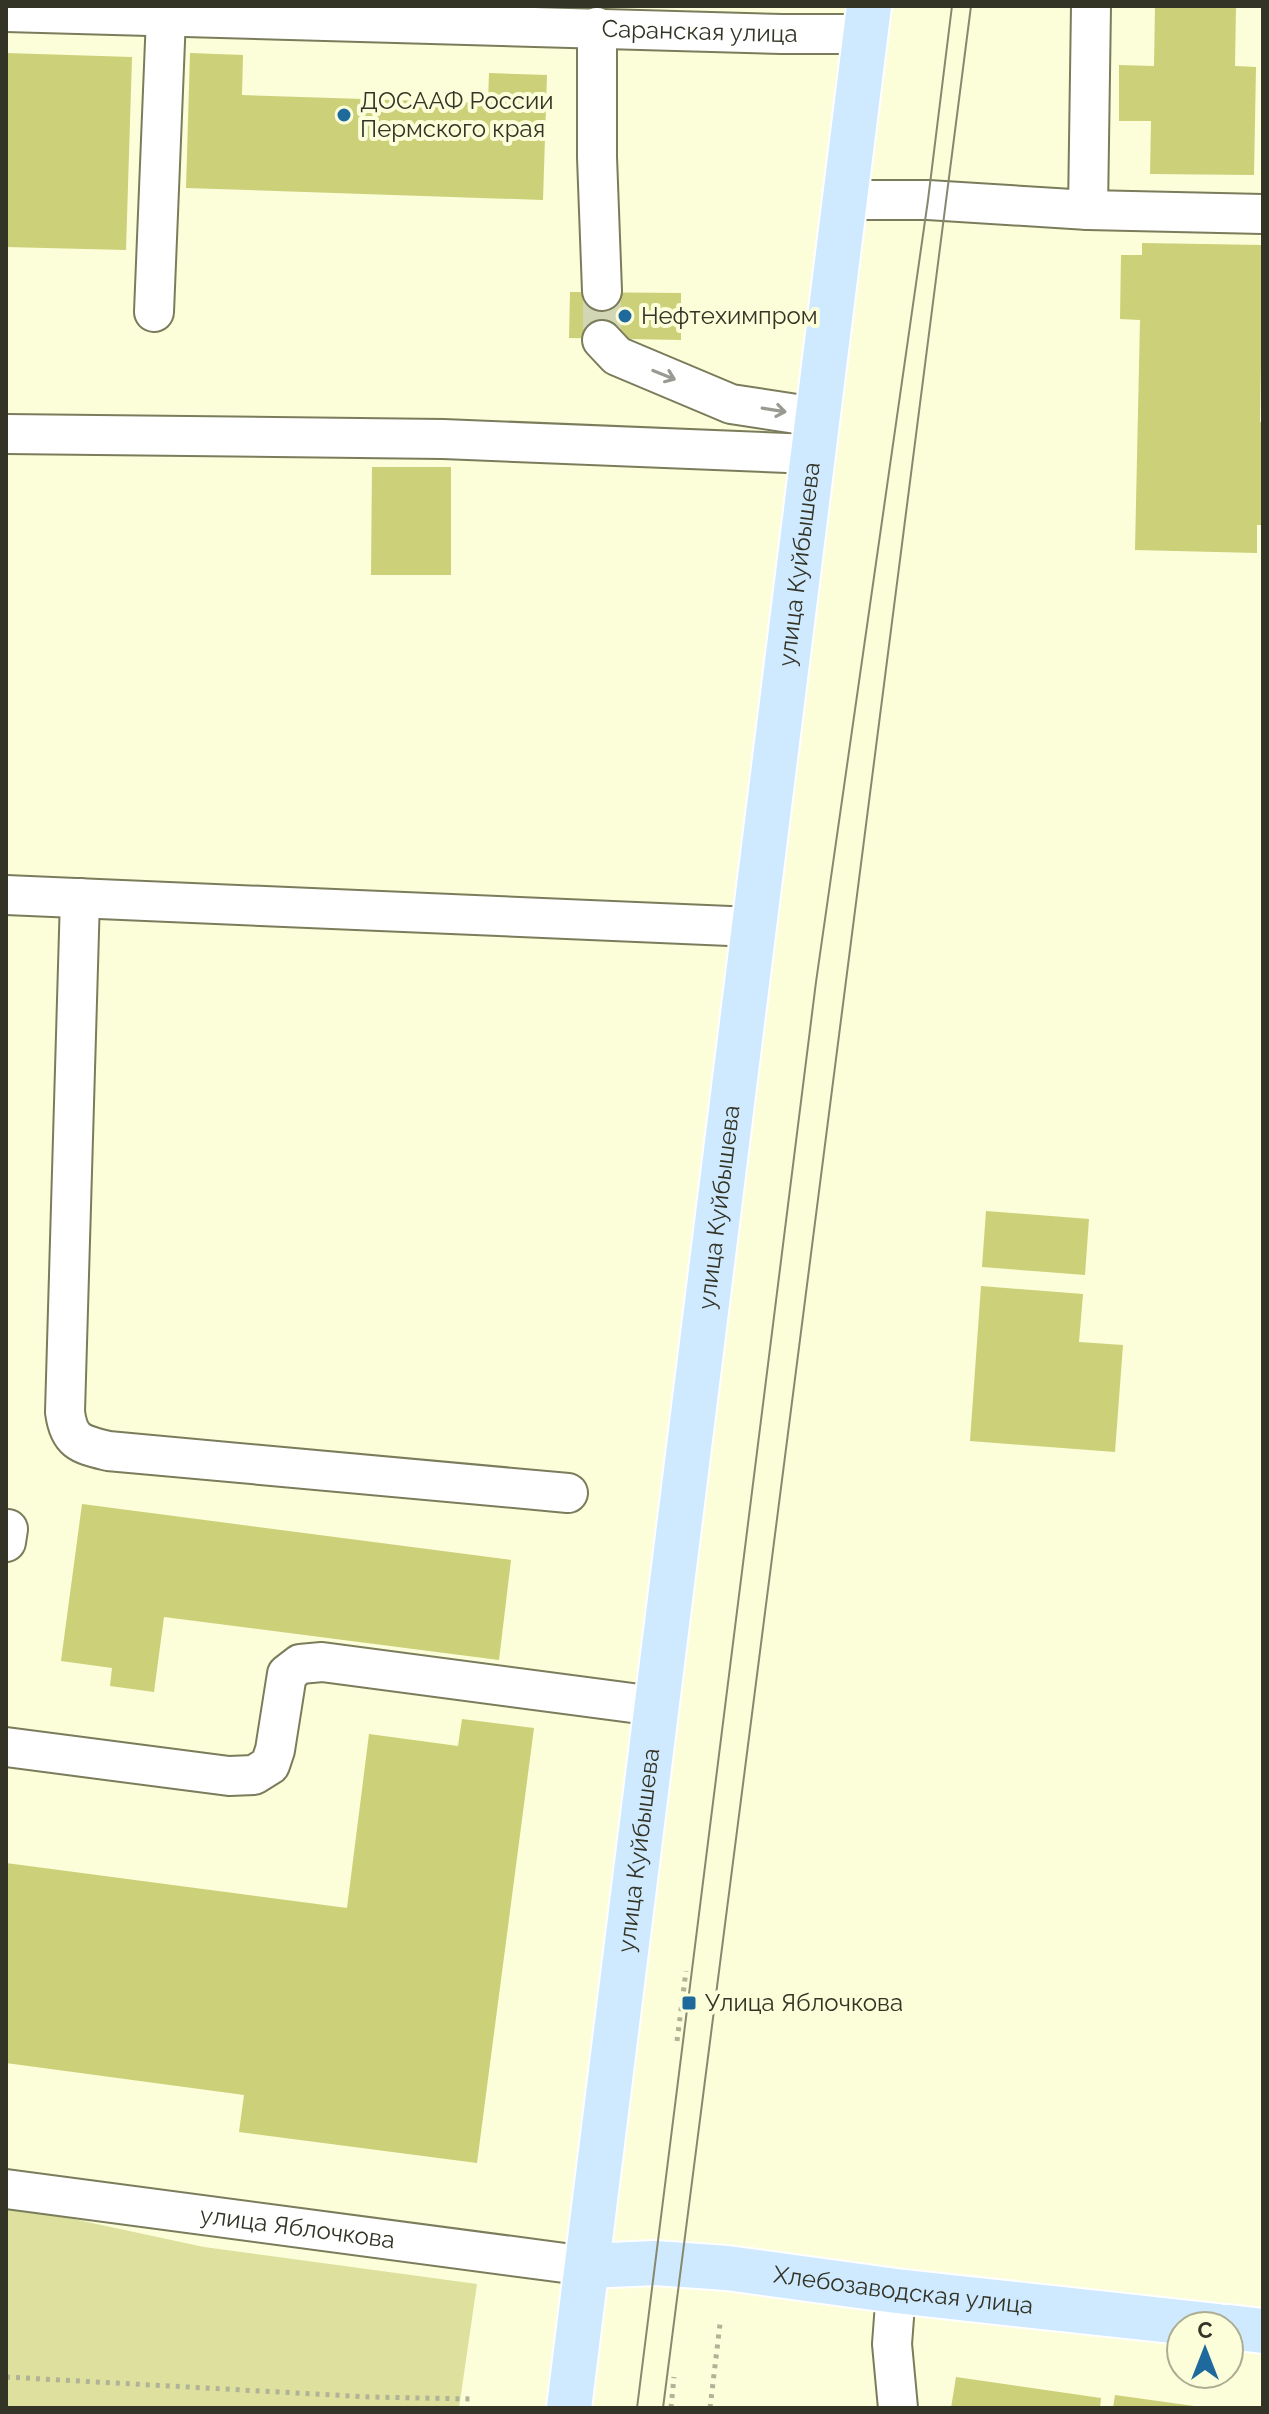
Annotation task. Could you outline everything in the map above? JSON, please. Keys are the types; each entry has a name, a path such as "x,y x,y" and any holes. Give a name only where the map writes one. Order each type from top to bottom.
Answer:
{"main road":[{"name":"улица Куйбышева","path":"569,2408 814,436 847,200 867,20"},
{"name":"Хлебозаводская улица","path":"587,2266 655,2263 727,2268 896,2291 1165,2320"}],"street":[{"path":"1088,210 1091,6"},
{"name":"Саранская улица","path":"6,12 772,34 867,20"},
{"path":"154,312 166,17"},
{"path":"597,27 597,157 602,291"},
{"path":"847,200 928,200 1088,210 1263,214"},
{"path":"602,340 617,356 814,436"},
{"path":"6,434 443,439 814,436"},
{"path":"6,895 753,927"},
{"path":"80,898 65,1412 67,1431 81,1444 108,1451 568,1493"},
{"path":"6,1747 229,1776 254,1775 270,1765 275,1750 287,1674 300,1664 322,1662 655,1706"},
{"name":"улица Яблочкова","path":"6,2189 587,2266"},
{"path":"896,2291 892,2344 898,2408"}],"path":[{"path":"677,2041 686,1971"},
{"path":"710,2408 720,2324"},
{"path":"6,2377 370,2397 473,2399"},
{"path":"671,2408 674,2377"}],"green space":[{"path":"6,2209 64,2217 204,2247 477,2284 459,2408 6,2408"}],"building":[{"path":"1155,6 1236,6 1235,66 1256,67 1254,175 1150,174 1151,121 1119,121 1119,65 1154,66"},
{"path":"6,53 132,57 126,250 6,247"},
{"path":"190,53 243,55 242,95 488,103 489,73 547,75 543,200 186,188"},
{"path":"1142,243 1263,245 1260,422 1263,422 1263,525 1257,525 1257,553 1135,550 1140,320 1120,319 1121,255 1142,255"},
{"name":"Нефтехимпром","path":"570,292 681,293 681,340 569,338"},
{"path":"372,467 451,467 451,575 371,575"},
{"path":"986,1211 1089,1219 1085,1275 982,1267"},
{"path":"981,1286 1083,1294 1079,1342 1123,1345 1115,1452 970,1441"},
{"path":"82,1504 511,1560 499,1660 164,1617 154,1692 110,1686 112,1668 61,1661"},
{"path":"462,1719 534,1728 477,2163 239,2132 244,2095 6,2063 6,1863 347,1908 369,1734 458,1746"},
{"path":"956,2377 1101,2398 1100,2408 951,2408"},
{"path":"1115,2395 1194,2406 1113,2408"}],"tunnel":[{"path":"602,291 602,340"}],"tram line":[{"path":"637,2408 816,982 928,200 952,6"},
{"path":"663,2408 971,6"}],"place":[{"name":"ДОСААФ России Пермского края","path":"344,115"},
{"name":"Нефтехимпром","path":"625,316"},
{"name":"Улица Яблочкова","path":"689,2003"}]}
